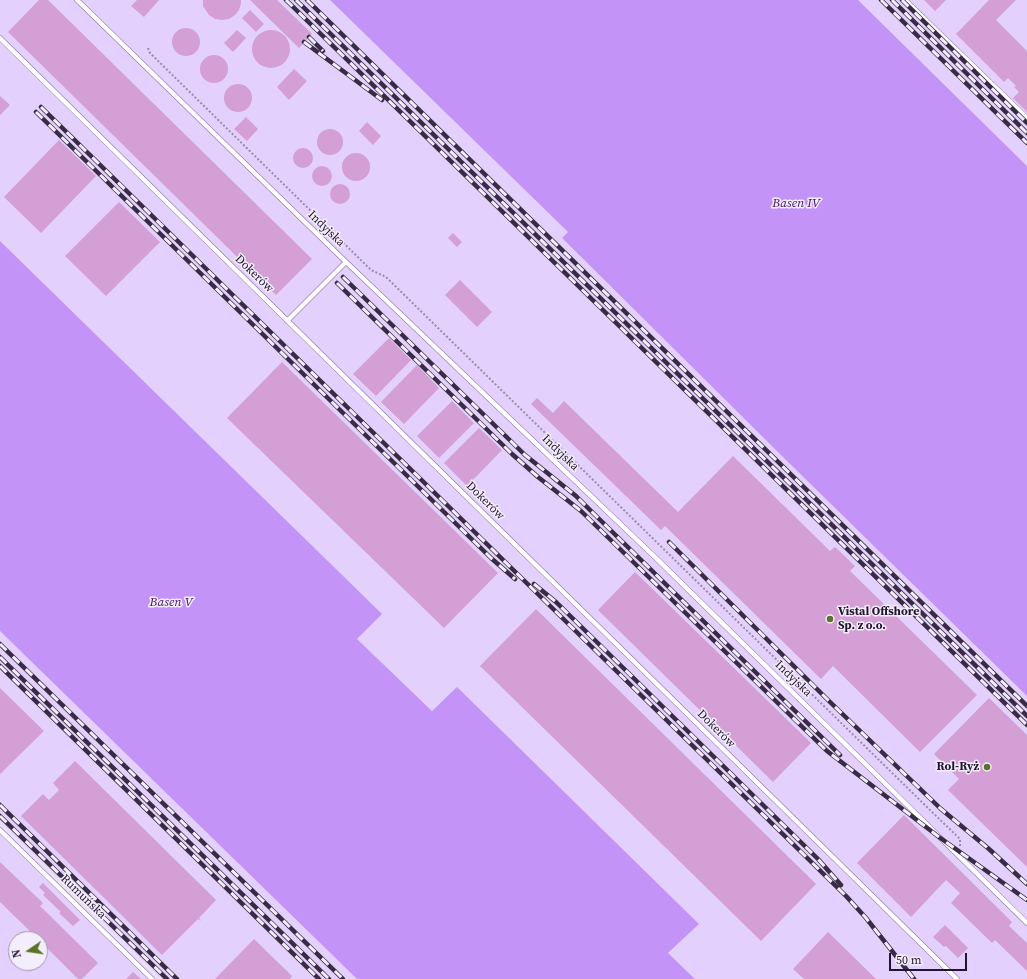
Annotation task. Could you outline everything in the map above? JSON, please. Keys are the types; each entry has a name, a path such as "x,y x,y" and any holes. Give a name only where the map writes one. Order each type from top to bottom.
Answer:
{"lane":[{"name":"Indyjska","path":"77,0 346,262 658,560 1027,923"},
{"path":"905,0 1027,118"},
{"name":"Dokerów","path":"0,38 956,979"},
{"path":"287,320 346,262"},
{"name":"Rumuńska","path":"0,830 152,979"}],"path":[{"path":"148,48 150,53 371,270 386,277 960,839 960,847 965,851"}],"shaded area":[{"path":"0,0 330,0 568,232 562,238 1027,696 1027,979 695,979 668,953 699,924 457,688 432,711 357,639 381,614 0,241"},
{"path":"858,0 1027,0 1027,166"},
{"path":"0,631 357,979 162,979 0,821"},
{"path":"0,826 152,979 0,979"}],"water":[{"name":"Basen IV","path":"330,0 858,0 1027,166 1027,696 562,238 568,232"},
{"name":"Basen V","path":"0,241 382,614 357,639 432,711 457,687 699,924 668,953 695,979 357,979 0,631"}],"building":[{"path":"39,0 48,0 312,259 276,295 8,32"},
{"path":"137,0 159,0 144,17 131,6"},
{"path":"203,0 241,0 241,3 239,10 235,15 229,19 222,20 215,19 209,15 203,6"},
{"path":"250,0 277,0 312,34 299,48"},
{"path":"924,0 946,0 935,11"},
{"path":"989,0 1016,0 996,20 1027,51 1027,112 1013,98 1019,92 1014,87 1016,86 1008,78 1004,82 956,34"},
{"path":"250,10 264,24 256,32 242,18"},
{"path":"186,28 196,32 200,42 196,52 186,56 176,52 172,42 176,32"},
{"path":"237,30 246,38 233,52 224,43"},
{"path":"267,30 275,30 285,35 289,42 289,56 285,63 275,68 267,68 257,63 255,60 252,53 252,45 257,35 260,33"},
{"path":"214,55 224,59 228,69 224,79 214,83 204,79 200,69 204,59"},
{"path":"294,69 307,81 289,100 277,87"},
{"path":"238,84 248,88 252,98 248,108 238,112 228,108 224,98 228,88"},
{"path":"0,96 10,105 0,115"},
{"path":"246,117 258,129 247,141 234,129"},
{"path":"367,122 381,136 373,145 359,131"},
{"path":"330,129 339,133 343,142 339,151 330,155 321,151 317,142 321,133"},
{"path":"59,140 96,176 41,233 4,197"},
{"path":"303,148 310,151 313,158 310,165 303,168 296,165 293,158 296,151"},
{"path":"356,153 366,157 370,167 366,177 356,181 346,177 342,167 346,157"},
{"path":"322,166 329,169 332,176 329,183 322,186 315,183 312,176 315,169"},
{"path":"340,184 347,187 350,194 347,201 340,204 333,201 330,194 333,187"},
{"path":"119,202 160,242 106,296 65,256"},
{"path":"453,233 462,242 457,247 448,238"},
{"path":"460,280 492,312 477,327 445,295"},
{"path":"389,338 411,360 376,396 353,374"},
{"path":"282,362 498,573 444,628 227,418"},
{"path":"417,365 439,388 404,424 381,402"},
{"name":"Vistal Offshore Sp. z o.o.","path":"537,398 553,413 564,401 678,512 733,456 830,551 835,547 855,566 850,571 977,695 920,752 833,666 821,679 665,526 661,530 531,404"},
{"path":"452,401 474,423 439,458 417,436"},
{"path":"479,428 502,450 467,486 444,463"},
{"path":"635,572 811,743 773,782 598,610"},
{"path":"536,609 816,884 761,941 480,666"},
{"path":"0,688 44,731 0,774"},
{"name":"Rol-Ryż","path":"989,698 1027,735 1027,867 948,790 959,779 934,754"},
{"path":"75,761 216,900 199,918 201,921 198,919 162,955 21,816 43,794 49,800 59,790 53,783"},
{"path":"904,815 1012,922 1009,926 1027,943 1027,971 995,940 992,943 951,903 960,893 946,880 911,917 857,863"},
{"path":"0,862 43,903 40,906 98,963 82,979 78,979 48,949 48,931 30,931 0,902"},
{"path":"43,883 80,920 73,926 43,895 45,893 39,887"},
{"path":"945,925 968,948 958,958 946,946 944,947 933,937"},
{"path":"828,932 876,979 804,979 793,969"},
{"path":"254,939 292,976 290,979 215,979"},
{"path":"133,972 141,979 126,979"}],"railway":[{"path":"286,0 1027,725"},
{"path":"296,0 1027,716"},
{"path":"307,0 1027,706"},
{"path":"881,0 1027,143"},
{"path":"892,0 1027,133"},
{"path":"902,0 1027,123"},
{"path":"309,37 323,51"},
{"path":"304,42 382,100"},
{"path":"41,107 846,896 866,918 914,979"},
{"path":"36,112 491,558 515,579"},
{"path":"343,277 525,455 576,496 840,755"},
{"path":"337,283 512,454 581,511 827,751 939,837 1027,900"},
{"path":"669,542 830,702 941,809 989,849 1027,884"},
{"path":"534,584 556,602 818,859 841,885"},
{"path":"0,644 343,979"},
{"path":"0,657 329,979"},
{"path":"0,666 319,979"},
{"path":"0,805 177,979"},
{"path":"0,816 167,979"}],"place":[{"name":"Vistal Offshore Sp. z o.o.","path":"830,619"},
{"name":"Rol-Ryż","path":"987,767"}]}
